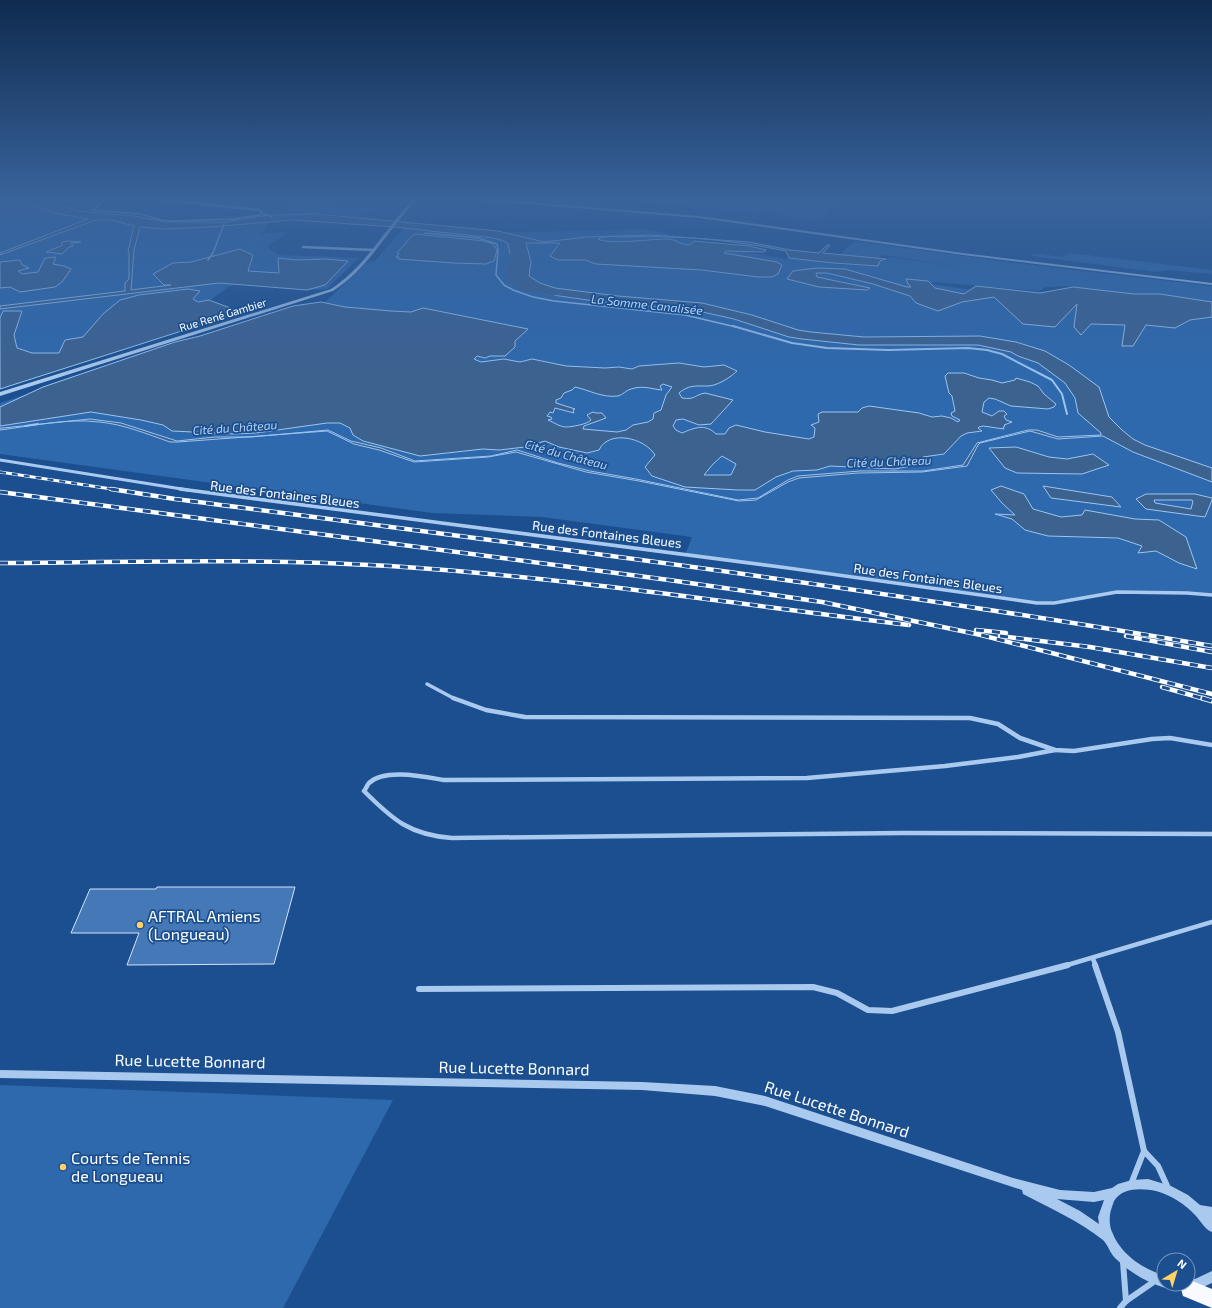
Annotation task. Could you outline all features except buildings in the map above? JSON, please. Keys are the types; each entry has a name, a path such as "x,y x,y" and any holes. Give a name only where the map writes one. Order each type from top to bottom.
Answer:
{"highway":[{"path":"1196,1292 1212,1299"}],"street":[{"name":"Rue René Gambier","path":"0,394 320,294 342,284 364,260"},
{"path":"1010,260 1212,284"},
{"name":"Rue des Fontaines Bleues","path":"0,460 163,487 780,567 1037,603 1054,603 1117,592 1187,593 1212,595"},
{"path":"427,684 474,708 525,716 970,718 998,724 1020,738 1055,750 1074,751 1152,739 1170,738 1212,745"},
{"path":"1055,750 1018,757 952,765 807,778 444,780 390,774 379,776 372,780 364,791 380,808 399,822 419,833 452,838 903,833 1212,834"},
{"path":"419,989 813,987 837,993 868,1010 892,1011 1094,959 1212,922"},
{"path":"1094,959 1118,1032 1144,1151 1158,1166 1169,1190"},
{"name":"Rue Lucette Bonnard","path":"0,1074 655,1086 715,1091 765,1101 1013,1183 1060,1194 1094,1197 1114,1193 1131,1185"},
{"path":"1144,1151 1131,1185 1156,1185 1185,1198 1199,1210 1212,1227"},
{"name":"Rue Lucette Bonnard","path":"1013,1183 1063,1207 1106,1236"},
{"path":"1114,1193 1106,1205 1103,1220 1106,1236 1113,1249 1123,1262 1136,1274 1156,1284"},
{"path":"1199,1210 1212,1212"},
{"path":"1123,1262 1126,1300"},
{"path":"1196,1287 1201,1286 1212,1277"},
{"path":"1120,1308 1126,1300 1152,1282"}],"shaded area":[{"path":"0,260 356,260 327,289 307,290 238,284 228,287 209,301 241,312 0,389"},
{"path":"804,260 842,265 878,266 880,261 910,260 967,268 916,260 993,260 1212,286 1212,302 1160,294 1134,294 1066,286 1047,287 1038,291 935,282 931,284 994,293 1212,308 1212,595 1129,592 1037,603 685,555 692,537 542,517 432,513 0,454 0,403 302,304 325,302 368,262"},
{"path":"1064,260 1129,260 1212,270 1212,274 1166,270 1157,272"},
{"path":"0,1085 393,1100 283,1308 0,1308"}],"water":[{"path":"20,260 22,265 29,268 18,271 22,274 38,272 44,260 55,260 53,264 71,269 62,282 55,287 20,292 10,287 0,288 0,262"},
{"path":"129,260 133,260 131,290 171,285 164,285 153,274 173,263 198,260 251,260 248,271 279,273 278,260 348,261 325,285 307,290 219,283 0,309 0,306 125,291 125,283 129,279"},
{"path":"412,260 494,260 486,264"},
{"path":"511,260 530,260 529,276 540,283 555,288 618,296 702,303 752,315 798,330 864,337 980,336 1016,342 1045,351 1069,365 1099,387 1109,417 1133,439 1145,445 1212,468 1212,482 1133,452 1103,436 1058,439 1030,431 980,443 967,466 922,472 858,473 799,478 788,482 756,500 739,501 586,472 516,452 488,457 414,462 379,450 354,444 327,431 274,435 328,430 351,441 381,448 415,461 491,456 517,450 590,471 738,500 758,498 788,480 798,476 860,471 923,471 963,465 977,443 1028,430 1037,430 1058,437 1101,435 1101,433 1078,413 1075,398 1065,383 1038,363 1011,352 978,345 859,345 802,339 789,337 734,319 689,309 616,304 545,294 527,288 514,280 510,273"},
{"path":"585,260 765,260 777,262 782,265 778,274 772,277 758,277 702,270 596,264"},
{"path":"807,260 883,260 880,261 878,266"},
{"path":"817,268 845,269 907,287 911,287 906,279 928,281 935,288 964,294 976,286 1040,293 1073,287 1134,294 1160,294 1212,302 1212,317 1190,320 1175,328 1146,325 1133,346 1122,346 1125,325 1091,324 1081,335 1074,327 1077,304 1055,327 1023,324 994,297 962,302 938,311 916,303 910,296 873,284 827,273 816,273 817,277 870,288 867,290 819,287 787,279 793,271"},
{"path":"188,289 200,291 193,299 198,302 209,300 241,312 0,389 0,318 3,311 22,311 14,335 17,348 32,353 59,353 65,340 83,337 103,314 120,300 139,295"},
{"path":"321,302 345,307 391,311 411,312 423,308 528,329 515,341 515,347 505,356 490,356 485,358 477,356 474,359 481,362 504,359 520,362 532,359 566,366 605,368 619,367 632,369 639,366 679,363 704,367 724,365 737,371 727,379 714,385 692,386 679,393 682,398 693,398 705,393 733,400 711,424 699,425 683,419 676,420 673,426 676,430 682,433 695,428 708,428 716,434 725,434 729,428 736,425 765,432 809,439 814,437 815,428 811,425 819,422 818,414 822,412 858,412 862,408 869,406 919,413 932,417 942,416 951,418 958,422 960,420 952,416 951,413 955,411 952,396 949,393 945,376 948,373 964,373 1002,383 1015,380 1016,378 1030,382 1038,386 1044,394 1056,404 1054,407 1048,409 1011,406 989,398 984,402 982,412 992,416 999,411 1004,411 1007,414 1004,416 1006,420 1012,422 1004,425 1004,429 983,426 979,427 978,428 982,431 967,433 961,436 944,454 923,457 916,465 895,469 830,466 817,470 793,471 776,477 755,490 685,487 652,476 645,467 655,455 643,444 636,440 627,438 611,440 604,443 599,450 587,453 559,447 545,441 525,447 499,450 483,449 420,456 363,441 353,435 350,428 340,423 327,423 256,433 234,434 172,431 163,425 91,412 0,426 0,407 43,387 175,342 200,336 293,306","holes":["663,384 672,387 666,395 661,410 654,413 653,419 648,422 633,425 626,430 617,432 583,429 584,426 606,418 602,413 593,412 587,415 591,420 583,424 566,427 548,420 552,419 551,417 547,416 550,412 553,413 555,408 574,413 573,410 575,409 556,403 556,400 561,398 564,393 575,387 601,395 618,396 639,387 662,390 660,386","722,456 736,464 731,475 704,475"]},
{"path":"90,419 121,423 177,441 215,437 246,437 170,442 135,430 108,423 87,421 66,422"},
{"path":"43,424 12,428 0,430 0,428"},
{"path":"1016,447 1049,457 1067,459 1093,454 1109,465 1082,474 1017,473 1005,468 989,448"},
{"path":"1001,486 1024,494 1033,509 1061,517 1082,515 1085,510 1135,519 1159,520 1186,537 1197,569 1179,563 1156,551 1138,553 1142,546 1118,538 1048,536 1025,530 1012,519 995,514 1015,515 991,490"},
{"path":"1043,486 1112,497 1121,507 1051,498"},
{"path":"1146,494 1195,494 1212,498 1212,500 1205,517 1146,509 1136,499","holes":["1154,500 1192,500 1191,509 1155,503"]}],"waterway":[{"path":"497,260 496,275 504,285 533,297 554,301 685,315 736,327"},
{"name":"La Somme Canalisée","path":"514,260 510,278 524,288 553,293"},
{"path":"733,326 792,343 827,348 888,350 968,348 987,350 1002,354 1052,380 1062,394 1067,414"},
{"name":"Cité du Château","path":"25,426 38,424"}],"railway":[{"path":"0,472 118,490"},
{"path":"111,489 175,499 824,585 954,604 1212,646"},
{"path":"0,492 669,580 822,602 981,635 1212,694"},
{"path":"0,563 244,561 390,566 585,584 909,625"},
{"path":"976,630 1006,633"},
{"path":"1000,636 1090,647 1212,668"},
{"path":"1126,636 1212,652"},
{"path":"1162,687 1205,699"},
{"path":"1202,698 1212,701"}],"place":[{"name":"AFTRAL Amiens (Longueau)","path":"140,925"},
{"name":"Courts de Tennis de Longueau","path":"63,1167"}]}
